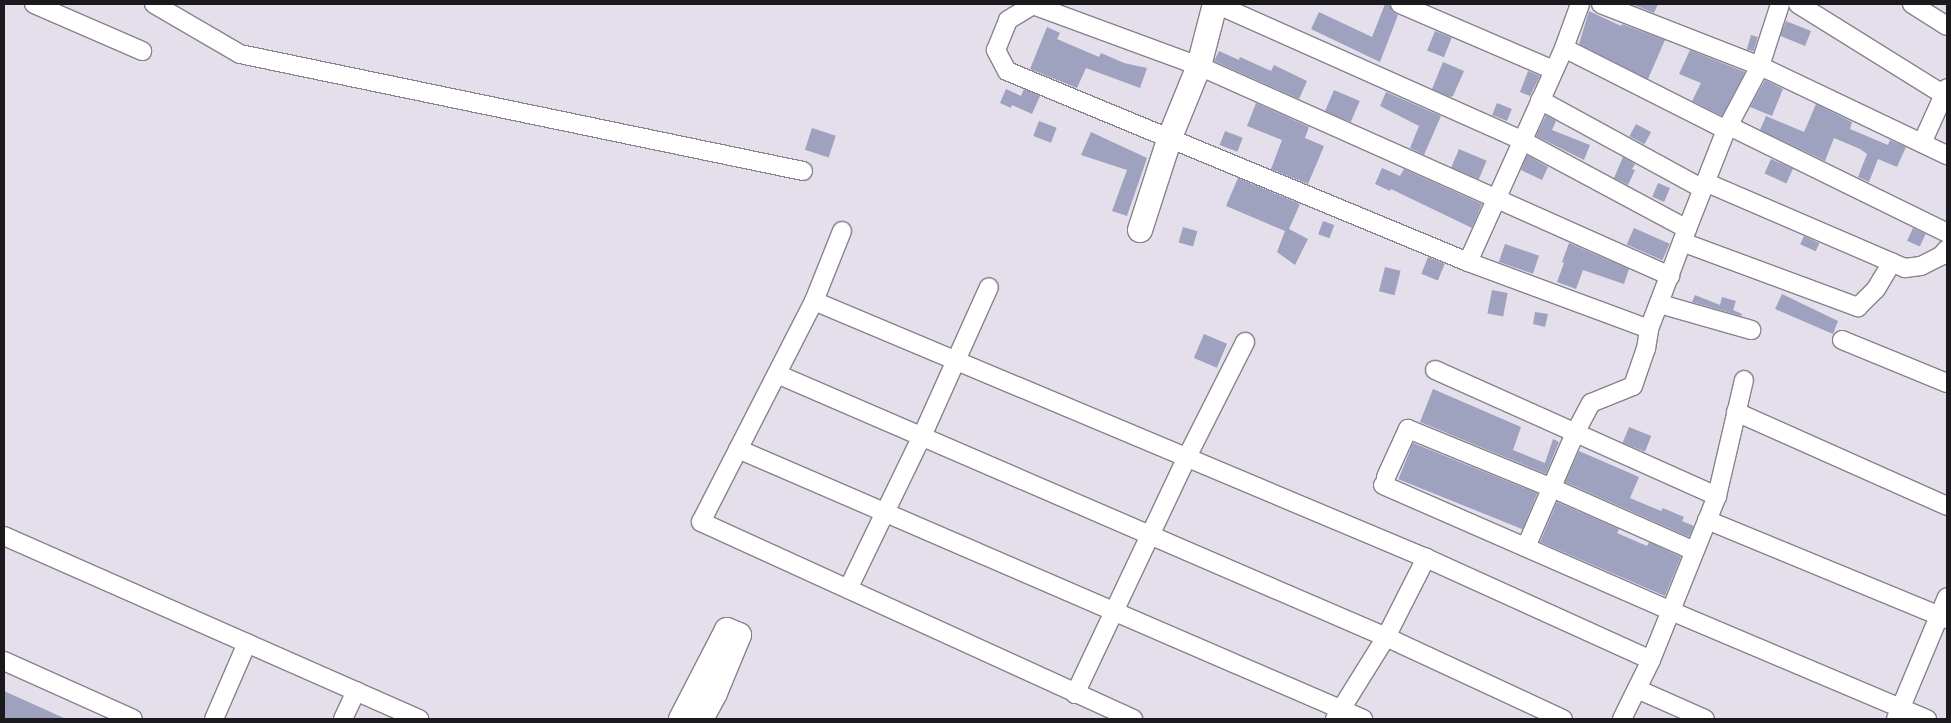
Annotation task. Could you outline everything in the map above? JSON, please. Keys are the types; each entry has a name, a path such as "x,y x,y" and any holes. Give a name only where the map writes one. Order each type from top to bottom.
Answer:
{"street":[{"path":"34,4 142,51"},
{"path":"154,4 240,54 803,171"},
{"path":"1140,230 1170,137 1199,66 1215,4 1523,141 1685,236 1858,307 1876,289 1892,262"},
{"path":"1400,4 1553,70"},
{"path":"1468,262 1564,48 1580,4"},
{"path":"1601,4 1760,66 1947,155"},
{"path":"1526,548 1575,433 1591,403 1633,386 1646,349 1649,329 1728,128 1760,66 1779,4"},
{"path":"1798,4 1945,91 1922,143"},
{"path":"1912,4 1947,26"},
{"path":"1649,329 1468,262 1007,71 996,50 1008,20 1033,5 1199,66 1670,276"},
{"path":"1564,48 1947,232"},
{"path":"1540,100 1704,186 1905,268 1921,266 1941,256 1947,249"},
{"path":"842,231 814,301 702,522 1075,694 1112,715 1133,719"},
{"path":"848,589 922,436 989,287"},
{"path":"814,301 1187,456 1426,558 1651,660"},
{"path":"1660,304 1751,330"},
{"path":"1842,340 1947,384"},
{"path":"1075,694 1187,456 1245,342"},
{"path":"1434,370 1717,496"},
{"path":"777,374 1386,636 1563,719"},
{"path":"1622,719 1651,660 1717,496 1744,380"},
{"path":"1736,412 1947,506"},
{"path":"1694,551 1552,488 1408,429 1385,481 1526,548 1671,611 1898,714 1926,719"},
{"path":"738,449 1114,613 1338,714 1363,719"},
{"path":"1707,520 1943,617"},
{"path":"4,536 419,719"},
{"path":"1338,714 1386,636 1426,558"},
{"path":"1898,714 1943,617 1947,597"},
{"path":"681,719 727,630 739,635 715,693 701,719"},
{"path":"214,719 247,643"},
{"path":"4,661 133,719"},
{"path":"1637,689 1705,719"},
{"path":"343,719 356,691"}],"building":[{"path":"1385,4 1390,4 1392,11 1398,15 1380,62 1311,29 1319,12 1372,37"},
{"path":"1632,4 1658,4 1654,13"},
{"path":"1589,11 1621,26 1622,24 1665,40 1648,79 1579,44"},
{"path":"1786,21 1811,31 1805,46 1780,36"},
{"path":"1047,27 1060,33 1057,39 1099,57 1101,53 1124,63 1147,68 1140,88 1086,68 1077,88 1030,69"},
{"path":"1435,31 1452,38 1444,57 1427,50"},
{"path":"1751,35 1758,37 1754,51 1747,49"},
{"path":"1690,50 1745,72 1722,116 1692,101 1701,83 1679,74"},
{"path":"1219,51 1239,60 1240,57 1271,71 1274,65 1307,81 1299,99 1214,61"},
{"path":"1443,62 1464,71 1453,96 1450,97 1432,89"},
{"path":"1528,71 1540,76 1530,96 1520,92"},
{"path":"1765,80 1783,89 1772,116 1750,107"},
{"path":"1006,89 1021,96 1024,89 1040,96 1032,114 1012,105 1011,108 1000,103"},
{"path":"1334,90 1360,101 1351,122 1325,111"},
{"path":"1386,92 1441,116 1424,155 1410,148 1419,126 1380,106"},
{"path":"1256,103 1309,127 1305,138 1324,146 1308,184 1271,169 1282,140 1247,126"},
{"path":"1497,103 1512,109 1507,121 1492,115"},
{"path":"1816,104 1852,122 1850,129 1888,145 1890,140 1906,147 1897,167 1878,159 1869,182 1858,177 1867,154 1860,149 1834,138 1825,161 1760,130 1766,116 1804,132"},
{"path":"1546,115 1556,121 1552,130 1590,145 1584,160 1536,136"},
{"path":"1039,121 1057,128 1051,143 1033,136"},
{"path":"1636,124 1651,132 1644,144 1629,136"},
{"path":"812,128 836,136 829,158 805,150"},
{"path":"1225,131 1243,138 1237,152 1220,145"},
{"path":"1091,132 1147,158 1127,216 1112,211 1127,170 1081,155"},
{"path":"1459,149 1487,161 1479,179 1451,167"},
{"path":"1527,155 1548,167 1542,180 1521,170"},
{"path":"1623,157 1635,164 1632,169 1635,170 1628,185 1614,178"},
{"path":"1771,159 1793,169 1786,183 1764,174"},
{"path":"1382,168 1400,176 1404,169 1482,204 1472,228 1391,189 1390,191 1375,184"},
{"path":"1238,178 1300,204 1289,229 1308,239 1295,265 1277,252 1285,231 1226,206"},
{"path":"1658,183 1670,188 1664,202 1652,197"},
{"path":"1323,221 1334,225 1329,238 1318,234"},
{"path":"1183,227 1197,231 1193,247 1179,242"},
{"path":"1634,228 1670,244 1662,260 1627,244"},
{"path":"1913,228 1926,234 1920,247 1907,241"},
{"path":"1804,236 1819,243 1816,251 1800,244"},
{"path":"1569,243 1629,269 1624,284 1583,270 1576,289 1557,282"},
{"path":"1505,244 1539,256 1533,274 1499,262"},
{"path":"1428,257 1445,264 1438,280 1421,274"},
{"path":"1385,267 1401,271 1394,295 1379,291"},
{"path":"1492,290 1508,293 1503,317 1487,314"},
{"path":"1782,294 1838,321 1833,334 1775,309"},
{"path":"1695,295 1720,305 1722,297 1736,301 1733,310 1742,314 1741,316 1692,302"},
{"path":"1535,312 1548,314 1545,327 1533,324"},
{"path":"1204,334 1227,344 1217,368 1194,358"},
{"path":"1433,389 1521,427 1513,450 1545,463 1553,439 1559,442 1546,474 1420,422"},
{"path":"1629,427 1651,436 1645,452 1623,443"},
{"path":"1413,443 1537,493 1523,529 1398,479"},
{"path":"1579,451 1639,477 1630,498 1661,511 1663,508 1684,517 1682,521 1694,526 1689,537 1565,482"},
{"path":"1557,502 1619,529 1617,533 1647,546 1649,542 1681,557 1665,596 1540,542"},
{"path":"4,691 44,709 66,719 4,719"}]}
